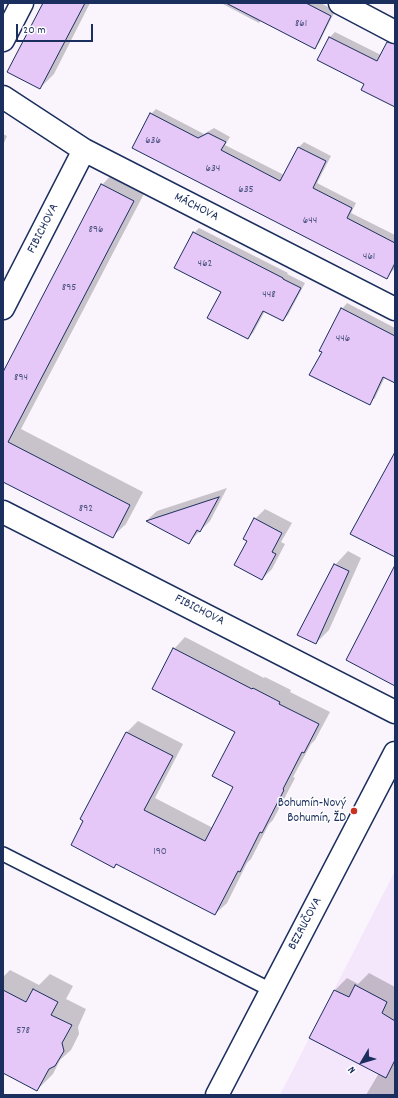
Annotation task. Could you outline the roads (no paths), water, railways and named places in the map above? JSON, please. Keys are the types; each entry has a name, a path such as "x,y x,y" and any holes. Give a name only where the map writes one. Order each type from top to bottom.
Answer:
{"street":[{"path":"3,40 22,3"},
{"path":"340,3 395,32"},
{"name":"MÁCHOVA","path":"3,97 84,150 395,309"},
{"name":"FIBICHOVA","path":"3,308 84,150"},
{"name":"FIBICHOVA","path":"3,512 395,712"},
{"name":"BEZRUČOVA","path":"217,1095 395,753"}],"lane":[{"path":"3,854 272,990"}],"place":[{"name":"Bohumín-Nový Bohumín, ŽD","path":"354,811"}]}
